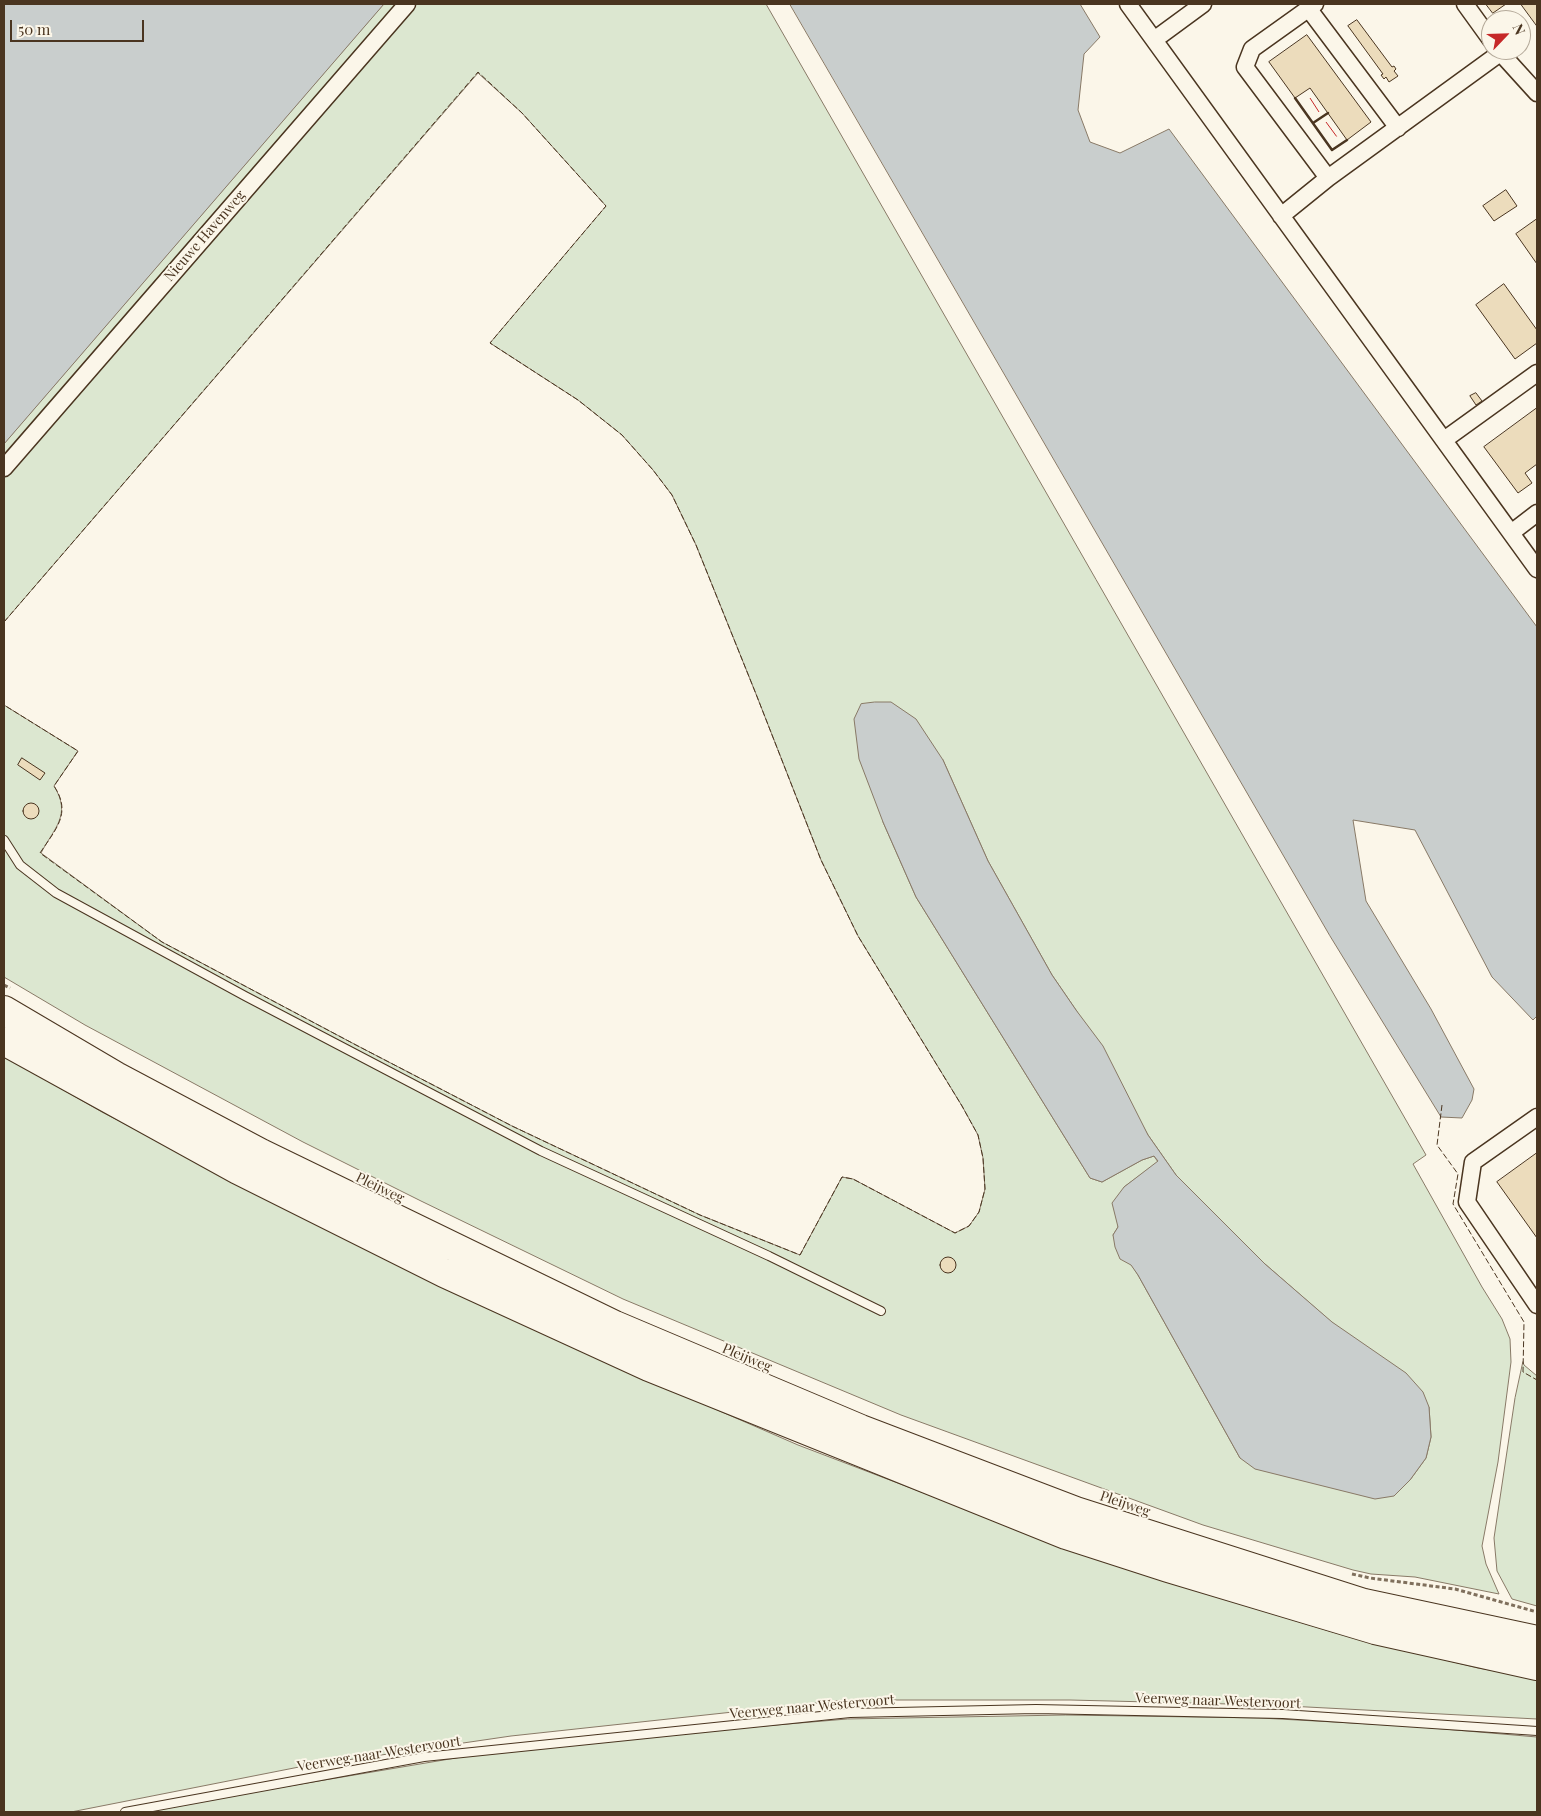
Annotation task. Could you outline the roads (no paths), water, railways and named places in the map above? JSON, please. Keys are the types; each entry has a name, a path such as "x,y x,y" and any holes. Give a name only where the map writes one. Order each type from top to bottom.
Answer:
{"highway":[{"name":"Pleijweg","path":"8,1000 116,1076 261,1153 615,1325 852,1425 1076,1511 1364,1603 1537,1640"},
{"path":"4,1041 238,1170 444,1273 649,1367 1075,1538 1375,1630 1537,1666"}],"street":[{"name":"Nieuwe Havenweg","path":"4,468 407,4"},
{"path":"1128,4 1537,569"},
{"path":"1154,40 1203,4"},
{"path":"1465,4 1481,27"},
{"path":"1328,178 1245,66 1252,49 1311,6 1398,128"},
{"path":"1281,216 1328,178 1398,128 1481,60"},
{"path":"1507,60 1537,93"},
{"path":"1444,440 1537,373"},
{"path":"1510,533 1537,513"},
{"path":"1537,1117 1473,1162 1467,1202 1537,1304"}],"lane":[{"path":"4,840 20,865 56,892 236,992 541,1151 769,1256 881,1311"},
{"name":"Veerweg naar Westervoort","path":"125,1812 424,1757 850,1713 1036,1709 1283,1714 1537,1731"}]}
